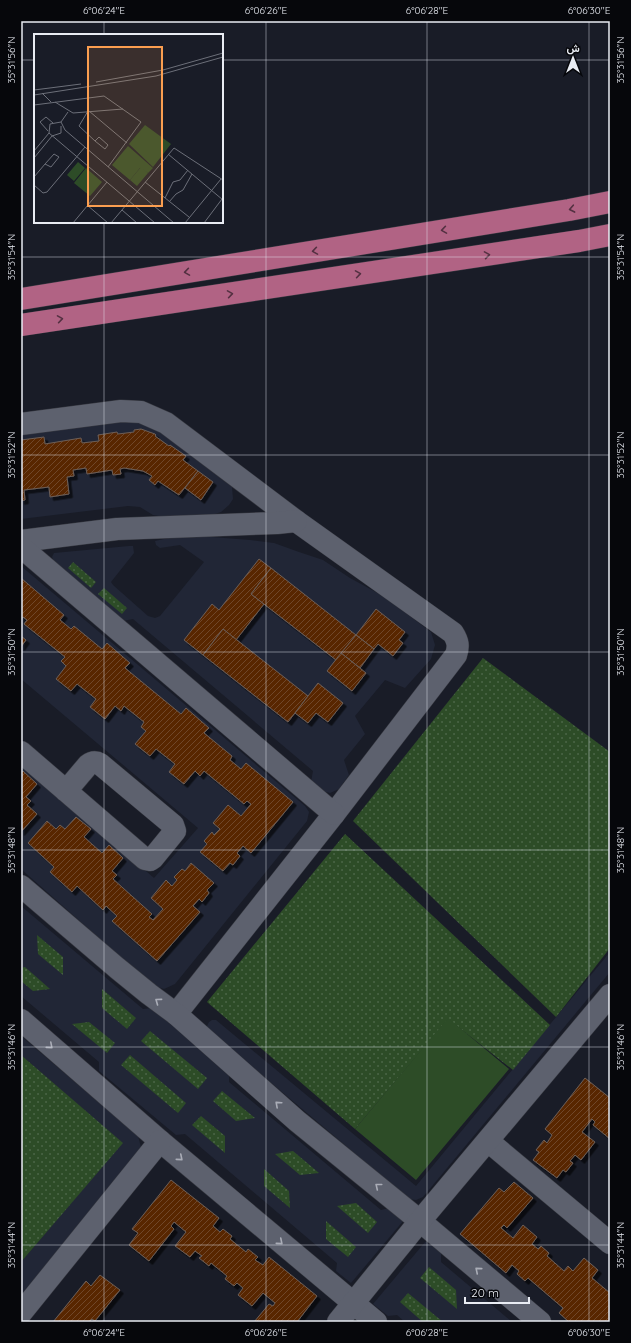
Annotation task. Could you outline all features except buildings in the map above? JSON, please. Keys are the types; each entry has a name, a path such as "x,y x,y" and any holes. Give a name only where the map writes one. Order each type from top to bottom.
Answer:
{"main road":[{"path":"21,299 610,202"},
{"path":"21,325 579,241 610,234"}],"street":[{"path":"21,424 120,411 142,412 166,423 296,521 453,633 456,639 458,647 456,655 334,814 176,1014"},
{"path":"21,541 117,529 296,521"},
{"path":"21,547 334,814"},
{"path":"21,752 66,791 148,860 153,858 175,831 173,825 96,762 91,762 66,791"},
{"path":"21,886 133,981 176,1014 297,1121 420,1221 540,1322"},
{"path":"338,1322 420,1221 610,995"},
{"path":"21,1020 160,1142 376,1322"},
{"path":"488,1141 610,1243"},
{"path":"21,1313 160,1142"}],"shaded area":[{"path":"123,420 149,424 232,487 233,499 229,505 221,512 212,515 164,517 153,515 140,507 128,506 21,519 21,434"},
{"path":"173,537 212,537 274,543 323,560 350,578 385,597 431,632 435,645 431,659 405,688 385,680 355,716 365,734 344,760 349,775 339,789 330,793 322,791 311,782 313,771 133,619 123,621 55,563 52,557 54,553 133,546 134,553 111,582 148,616 155,618 160,616 204,562 180,545 160,548 156,545 155,541"},
{"path":"21,566 305,806 309,812 307,821 175,984 164,989 152,985 21,869 21,763 154,878 198,828 21,679"},
{"path":"21,906 143,1009 152,1008 229,1073 229,1082 381,1210 389,1208 404,1220 351,1283 336,1271 337,1263 185,1134 176,1135 99,1071 99,1062 21,996"},
{"path":"610,952 610,972 423,1197 416,1200 409,1199 207,1029 209,1022 216,1020 416,1186"},
{"path":"21,1036 138,1136 141,1147 137,1155 21,1295 21,1262 122,1143 21,1055"},
{"path":"426,1241 441,1253 441,1262 512,1322 405,1322 397,1315 388,1316 373,1304"}],"green space":[{"path":"73,562 96,582 91,588 68,568"},
{"path":"104,588 127,608 122,614 98,594"},
{"path":"483,658 610,752 610,948 556,1017 353,821"},
{"path":"345,834 550,1025 513,1070 448,1019 355,1129 207,1002"},
{"path":"37,935 63,957 63,975 38,954"},
{"path":"25,967 50,989 33,991 21,981 21,968"},
{"path":"102,989 136,1018 127,1029 102,1008"},
{"path":"448,1018 509,1069 416,1180 355,1129"},
{"path":"89,1022 115,1043 107,1053 72,1024"},
{"path":"150,1031 207,1078 198,1089 141,1041"},
{"path":"21,1055 123,1143 21,1262"},
{"path":"130,1055 186,1103 178,1113 121,1065"},
{"path":"222,1091 255,1118 236,1121 213,1101"},
{"path":"201,1116 225,1136 225,1153 192,1125"},
{"path":"293,1151 319,1173 300,1175 275,1154"},
{"path":"264,1169 289,1191 290,1208 264,1186"},
{"path":"356,1203 377,1222 368,1233 337,1206"},
{"path":"326,1221 356,1247 348,1257 326,1239"},
{"path":"429,1267 456,1290 457,1309 420,1278"},
{"path":"408,1293 443,1322 423,1322 400,1302"}]}
